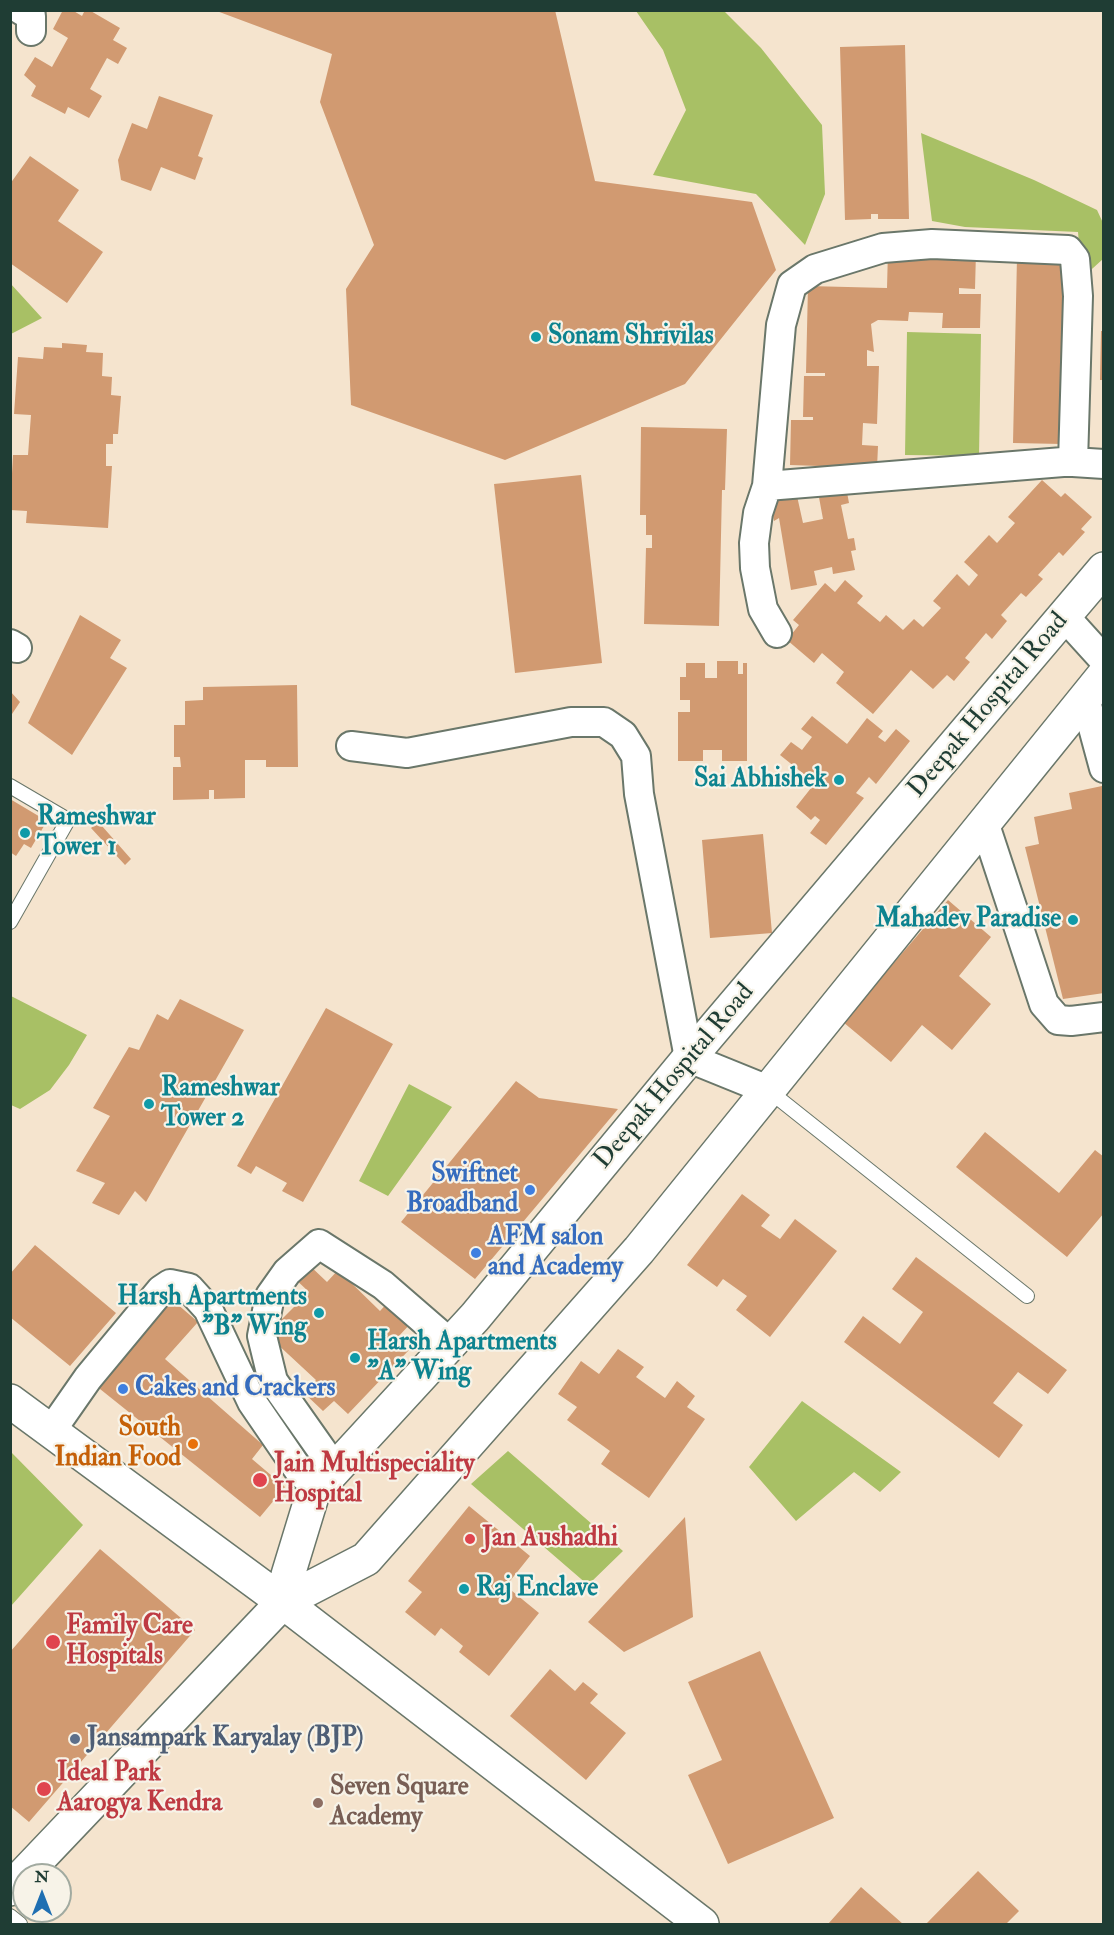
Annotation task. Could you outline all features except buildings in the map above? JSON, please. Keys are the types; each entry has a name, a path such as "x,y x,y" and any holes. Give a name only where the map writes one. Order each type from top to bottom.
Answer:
{"street":[{"path":"777,633 764,609 755,568 754,543 758,513 767,486 781,325 792,285 816,269 863,252 903,246 932,244 1046,247 1068,250 1076,259 1078,297 1073,462"},
{"path":"767,486 980,468 1073,462 1104,464"},
{"name":"Deepak Hospital Road","path":"283,1602 288,1575 313,1493 450,1343 1104,569"},
{"path":"1065,617 1104,660"},
{"path":"1094,687 1104,768"},
{"path":"10,1889 283,1602 366,1559 639,1250 1094,687"},
{"path":"351,746 406,753 571,722 604,722 622,735 636,756 639,794 689,1058 768,1090"},
{"path":"984,822 1044,1004 1058,1020 1071,1021 1104,1017"},
{"path":"327,1479 273,1382 262,1336 270,1296 287,1272 319,1244 384,1286 450,1343"},
{"path":"51,1431 88,1378 161,1290 170,1284 189,1288 208,1309 252,1402 300,1472 327,1479"},
{"path":"10,1401 283,1602 702,1924"}],"lane":[{"path":"10,786 68,820 10,922"},
{"path":"768,1090 1027,1296"},
{"path":"10,1916 20,1924"}],"green space":[{"path":"636,11 724,11 761,48 822,125 825,194 805,245 756,194 653,175 686,110 663,50"},
{"path":"921,133 1034,180 1097,210 1103,223 1103,259 1082,278 1078,232 965,227 932,221"},
{"path":"10,283 42,318 11,334 10,334"},
{"path":"907,332 981,334 979,456 905,455"},
{"path":"11,996 87,1035 69,1065 50,1090 20,1109 11,1105"},
{"path":"409,1084 452,1107 388,1196 359,1181"},
{"path":"802,1401 901,1472 880,1492 854,1472 796,1521 749,1467"},
{"path":"508,1451 623,1551 588,1585 471,1484"},
{"path":"11,1452 83,1525 11,1606"}],"place":[{"name":"Sonam Shrivilas","path":"536,337"},
{"name":"Sai Abhishek","path":"839,780"},
{"name":"Rameshwar Tower 1","path":"25,833"},
{"name":"Mahadev Paradise","path":"1073,920"},
{"name":"Rameshwar Tower 2","path":"149,1104"},
{"name":"Swiftnet Broadband","path":"530,1190"},
{"name":"AFM salon and Academy","path":"476,1253"},
{"name":"Harsh Apartments \"B\" Wing","path":"319,1313"},
{"name":"Harsh Apartments \"A\" Wing","path":"355,1358"},
{"name":"Cakes and Crackers","path":"123,1389"},
{"name":"South Indian Food","path":"193,1444"},
{"name":"Jain Multispeciality Hospital","path":"260,1480"},
{"name":"Jan Aushadhi","path":"470,1539"},
{"name":"Raj Enclave","path":"464,1589"},
{"name":"Family Care Hospitals","path":"53,1642"},
{"name":"Jansampark Karyalay (BJP)","path":"75,1739"},
{"name":"Ideal Park Aarogya Kendra","path":"44,1789"},
{"name":"Seven Square Academy","path":"318,1803"}]}
